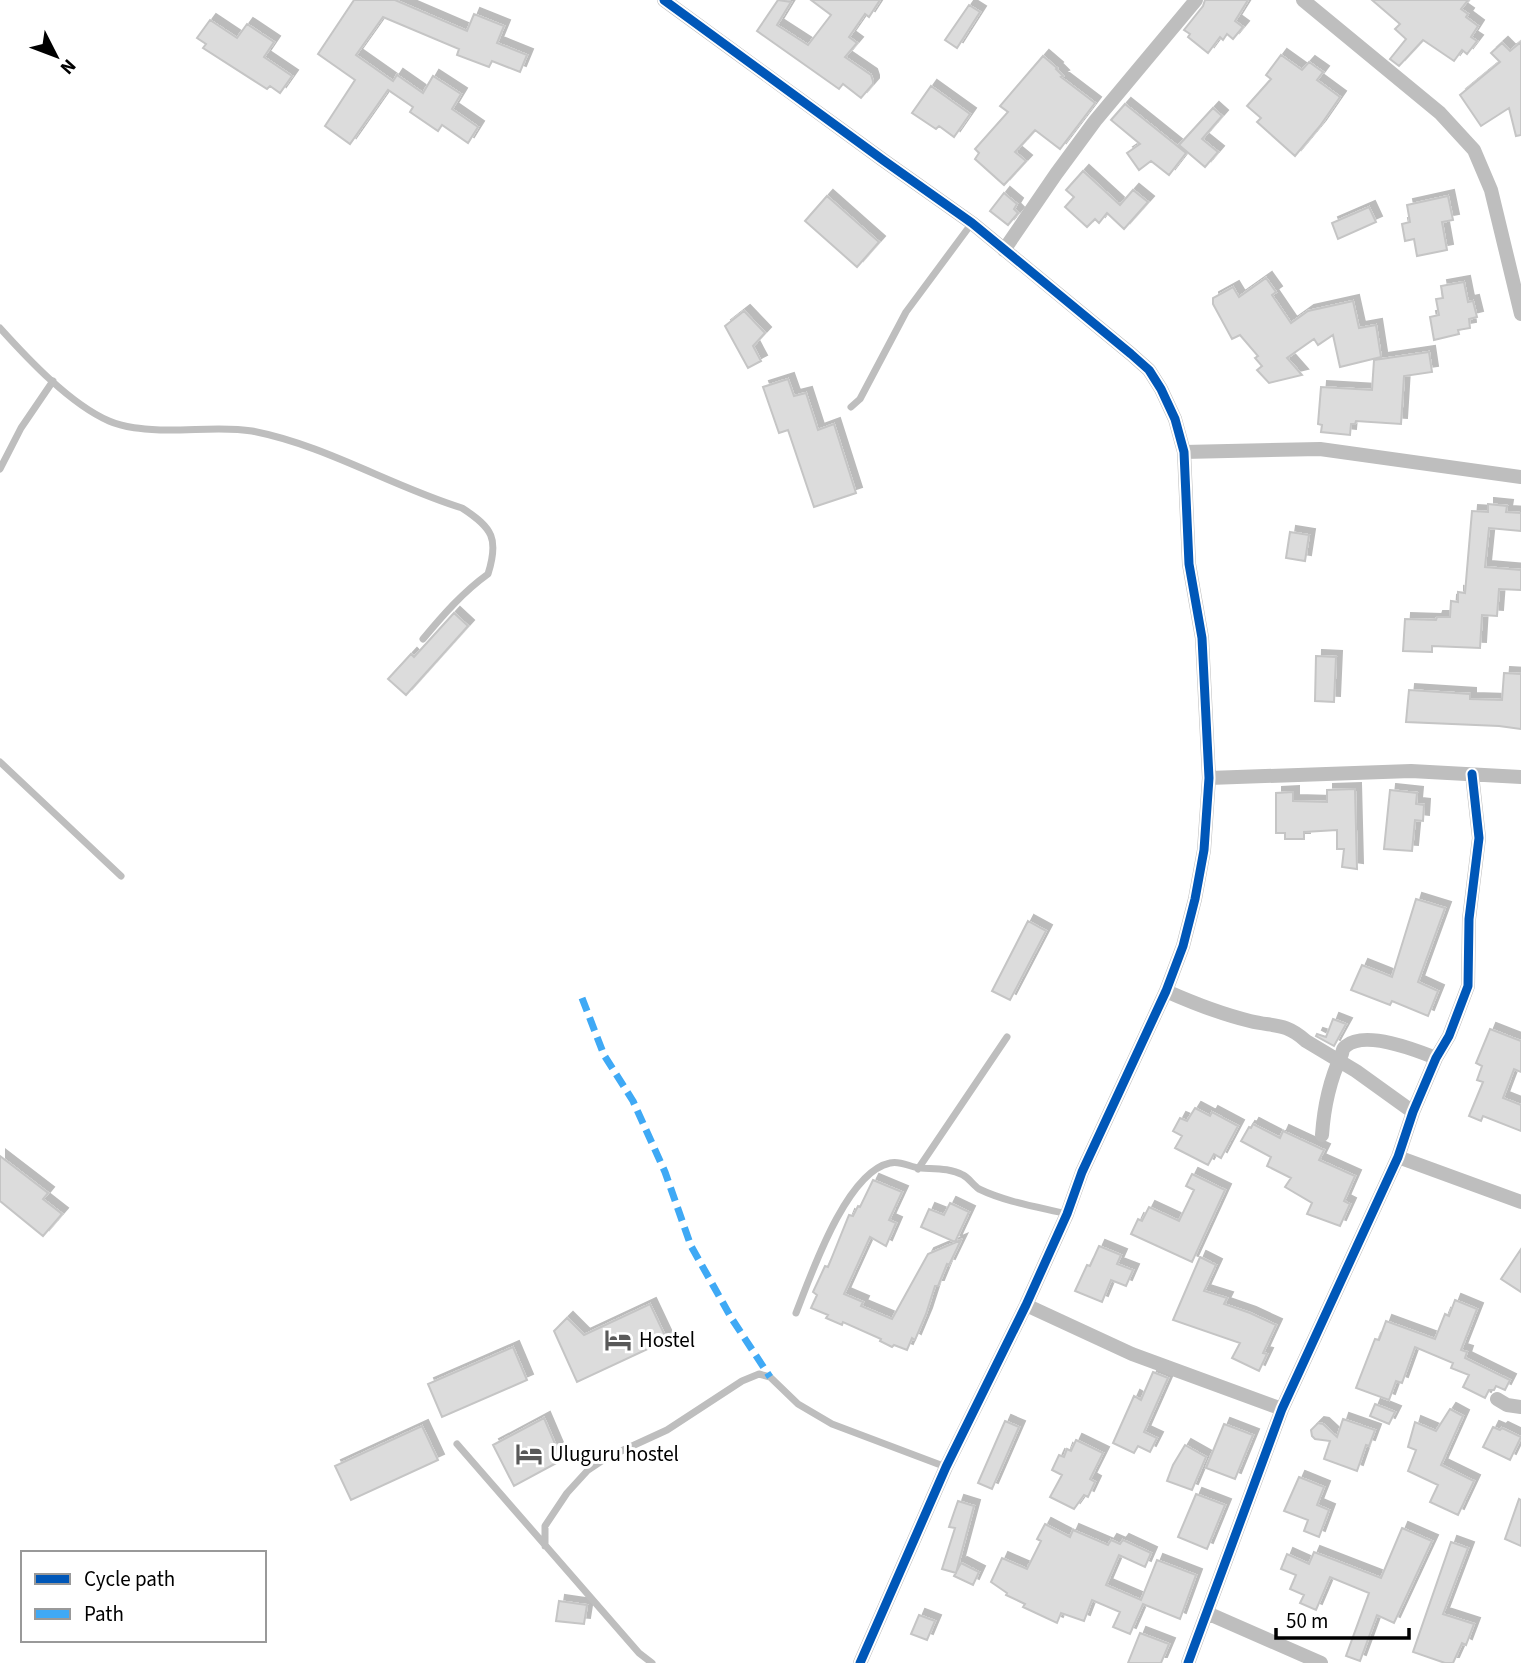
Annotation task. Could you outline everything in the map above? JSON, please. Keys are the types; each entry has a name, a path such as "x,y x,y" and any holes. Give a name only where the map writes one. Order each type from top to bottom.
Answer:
{"street":[{"path":"664,0 972,223 1149,370 1175,419 1184,452 1189,564 1202,638 1209,778 1204,850 1183,946 1166,991 1083,1172 1067,1214 1026,1305 946,1467 860,1663"},
{"path":"1004,250 1095,121 1196,0"},
{"path":"1303,0 1440,113 1474,150 1491,190 1521,314"},
{"path":"1184,452 1320,449 1521,477"},
{"path":"1209,778 1346,772 1521,777"},
{"path":"1188,1663 1282,1409 1398,1157 1413,1112 1436,1058 1449,1036 1468,986 1469,919 1479,838 1472,774"},
{"path":"1166,991 1251,1021 1273,1023 1287,1028 1392,1095 1413,1112"},
{"path":"1322,1135 1325,1103 1343,1048 1348,1044 1385,1041 1436,1058"},
{"path":"1398,1157 1521,1202"},
{"path":"1026,1305 1132,1354 1282,1409"},
{"path":"1497,1399 1507,1405 1521,1407"},
{"path":"1208,1612 1321,1663"}],"lane":[{"path":"851,407 860,399 906,312 972,223"},
{"path":"0,328 53,381 89,411 110,422 143,429 251,431 307,447 462,509 478,518 494,539 488,574 445,612 423,639"},
{"path":"0,469 21,428 53,381"},
{"path":"0,762 121,876"},
{"path":"918,1169 1007,1037"},
{"path":"796,1313 818,1257 842,1208 864,1177 889,1163 907,1164 918,1169 949,1170 964,1175 976,1187 1002,1198 1067,1214"},
{"path":"545,1546 545,1526 567,1493 588,1470 606,1458 667,1430 742,1381 758,1374 770,1377 798,1404 832,1424 946,1467"},
{"path":"457,1444 639,1653 652,1663"}],"building":[{"path":"354,0 395,0 467,31 474,14 504,26 497,43 527,55 520,72 492,61 489,67 457,55 459,49 383,17 356,55 393,81 397,75 423,93 433,76 461,94 452,109 478,127 468,143 442,125 438,131 410,112 413,107 388,90 350,144 325,126 355,80 318,54"},
{"path":"778,0 791,2 777,25 808,45 831,15 811,0 880,0 869,17 865,14 849,37 857,43 845,57 871,75 873,84 861,98 843,84 839,89 757,31"},
{"path":"1205,0 1248,0 1235,21 1243,27 1233,39 1227,34 1223,40 1220,37 1208,53 1188,37 1190,34 1184,30"},
{"path":"1372,0 1468,0 1461,9 1468,14 1466,17 1478,26 1471,37 1477,41 1467,54 1462,50 1454,61 1423,40 1399,66 1390,59 1406,39 1395,29 1400,24"},
{"path":"969,5 980,12 957,48 945,40"},
{"path":"210,20 237,38 247,24 274,42 264,57 292,76 280,93 270,86 267,89 203,48 206,44 197,38"},
{"path":"1521,42 1521,135 1516,136 1509,108 1481,126 1460,95 1500,62 1491,53 1502,43 1510,51"},
{"path":"1281,55 1302,70 1309,62 1323,72 1317,80 1340,97 1295,156 1257,122 1261,118 1247,106 1271,79 1266,75"},
{"path":"1043,56 1057,68 1063,76 1061,77 1095,103 1060,149 1035,130 1015,152 1026,161 1004,185 975,159 979,153 975,149 1008,112 1000,106"},
{"path":"931,86 970,114 954,137 939,126 936,129 912,113"},
{"path":"1125,104 1186,153 1169,175 1151,161 1139,170 1127,153 1140,144 1111,120"},
{"path":"1213,108 1222,116 1202,139 1218,152 1205,167 1179,145"},
{"path":"1083,171 1120,205 1133,190 1148,202 1124,229 1107,213 1099,223 1095,219 1087,227 1065,207 1074,197 1066,190"},
{"path":"1004,193 1017,204 1014,209 1018,213 1008,225 990,211"},
{"path":"827,196 879,242 857,267 805,221"},
{"path":"1448,196 1453,220 1442,222 1447,250 1417,256 1414,239 1405,241 1402,224 1410,222 1407,205"},
{"path":"1369,207 1376,222 1338,239 1332,223"},
{"path":"1266,278 1276,292 1272,295 1291,323 1308,311 1353,301 1359,328 1376,325 1381,357 1340,367 1333,335 1318,345 1314,339 1287,358 1302,375 1269,383 1257,370 1262,366 1255,358 1258,356 1240,335 1232,339 1213,304 1213,298 1233,287 1239,297"},
{"path":"1464,282 1468,302 1473,301 1477,317 1469,319 1470,328 1458,330 1459,334 1434,340 1430,317 1439,315 1436,299 1443,298 1441,286"},
{"path":"744,311 765,333 753,346 761,361 748,368 725,326"},
{"path":"1429,352 1432,372 1404,376 1401,424 1356,421 1351,424 1350,435 1321,432 1322,425 1318,424 1321,387 1372,390 1374,360"},
{"path":"788,379 794,396 806,393 818,430 834,424 856,493 814,507 788,430 779,433 763,387"},
{"path":"1488,504 1507,506 1506,512 1521,513 1521,531 1489,528 1485,567 1521,570 1521,590 1499,589 1497,616 1482,615 1480,648 1432,646 1432,652 1403,651 1405,619 1436,620 1437,617 1450,617 1451,601 1458,602 1458,592 1465,593 1472,511 1488,512"},
{"path":"1290,532 1309,535 1305,561 1286,558"},
{"path":"454,613 468,626 406,695 388,679 411,654 414,657"},
{"path":"1316,656 1336,657 1334,702 1315,701"},
{"path":"1504,673 1521,674 1521,729 1406,722 1409,690 1470,694 1470,699 1502,700"},
{"path":"1355,789 1357,869 1342,867 1344,849 1337,849 1337,830 1304,832 1304,839 1285,839 1285,833 1276,833 1276,793 1293,792 1293,801 1327,802 1327,790"},
{"path":"1390,790 1417,793 1416,804 1424,805 1423,821 1415,820 1412,851 1384,849"},
{"path":"1416,899 1445,908 1418,982 1438,991 1428,1016 1392,1001 1390,1005 1351,990 1362,965 1392,977"},
{"path":"1028,921 1046,931 1010,1000 992,991"},
{"path":"1333,1019 1346,1024 1334,1046 1316,1036 1326,1037"},
{"path":"1490,1029 1521,1041 1521,1072 1514,1069 1503,1098 1521,1105 1521,1131 1483,1116 1481,1121 1469,1116 1483,1082 1477,1080 1482,1066 1476,1063"},
{"path":"1195,1108 1210,1116 1212,1112 1238,1126 1221,1158 1214,1154 1208,1165 1175,1148 1182,1136 1173,1131 1180,1118 1187,1121"},
{"path":"1253,1124 1280,1138 1283,1131 1324,1150 1319,1160 1355,1176 1344,1201 1350,1204 1340,1226 1307,1214 1312,1203 1285,1187 1291,1178 1267,1166 1271,1157 1241,1141"},
{"path":"0,1156 48,1193 43,1199 62,1214 43,1236 0,1201"},
{"path":"1192,1174 1225,1190 1192,1262 1131,1234 1138,1219 1142,1221 1149,1207 1179,1221 1194,1190 1186,1186"},
{"path":"873,1180 902,1192 889,1220 896,1223 886,1246 870,1237 844,1294 863,1302 861,1306 892,1319 928,1254 961,1240 938,1286 935,1286 915,1340 912,1338 907,1350 894,1345 892,1347 880,1341 881,1339 843,1322 842,1325 826,1318 828,1315 811,1308 817,1295 813,1292 825,1266 828,1267 849,1215 853,1216 858,1206 860,1207"},
{"path":"950,1203 969,1212 955,1242 921,1227 929,1209 944,1215"},
{"path":"1099,1246 1121,1255 1117,1264 1133,1270 1126,1286 1111,1280 1102,1302 1075,1291"},
{"path":"1521,1249 1521,1292 1501,1279"},
{"path":"1200,1257 1216,1265 1204,1291 1227,1298 1224,1304 1276,1325 1263,1353 1267,1354 1259,1371 1232,1358 1240,1343 1173,1320"},
{"path":"1455,1300 1477,1309 1461,1350 1467,1352 1465,1358 1510,1380 1505,1390 1496,1386 1494,1390 1489,1390 1485,1398 1463,1387 1469,1375 1451,1368 1453,1363 1415,1347 1402,1383 1396,1381 1389,1400 1356,1388 1375,1339 1379,1340 1386,1321 1435,1339 1445,1314 1449,1316"},
{"name":"Uluguru hostel","path":"650,1304 667,1340 577,1382 554,1331 567,1318 584,1335"},
{"path":"513,1347 527,1380 442,1417 428,1384"},
{"path":"1153,1372 1168,1378 1144,1432 1157,1438 1150,1452 1138,1446 1134,1453 1113,1443 1134,1396 1141,1400"},
{"path":"1375,1404 1395,1412 1389,1424 1370,1416"},
{"path":"1450,1409 1463,1416 1441,1465 1474,1481 1458,1515 1430,1502 1438,1485 1408,1471 1416,1450 1408,1447 1415,1422 1436,1431"},
{"path":"544,1418 562,1460 514,1486 493,1445"},
{"path":"1343,1419 1375,1430 1369,1446 1366,1445 1357,1471 1324,1459 1330,1441 1312,1436 1311,1430 1318,1423 1323,1424 1337,1437"},
{"path":"1005,1421 1019,1427 992,1489 978,1483"},
{"path":"1224,1424 1253,1435 1235,1479 1206,1468"},
{"path":"422,1426 438,1460 351,1500 335,1466"},
{"path":"1493,1427 1521,1437 1510,1460 1483,1447"},
{"path":"1076,1440 1103,1453 1090,1479 1095,1482 1088,1497 1084,1495 1074,1509 1050,1497 1062,1475 1052,1470 1059,1455 1064,1457 1067,1449 1071,1451"},
{"path":"1185,1445 1206,1457 1192,1490 1167,1481"},
{"path":"1299,1477 1324,1487 1317,1505 1329,1510 1319,1537 1304,1531 1308,1520 1284,1511"},
{"path":"1196,1494 1225,1505 1207,1549 1178,1537"},
{"path":"1519,1499 1521,1500 1521,1546 1505,1539"},
{"path":"958,1501 974,1506 956,1573 942,1569 955,1528 949,1527"},
{"path":"1045,1524 1070,1537 1073,1530 1108,1545 1111,1540 1120,1544 1123,1540 1151,1553 1145,1567 1119,1555 1106,1585 1141,1600 1157,1560 1196,1575 1180,1619 1143,1604 1130,1634 1113,1627 1120,1612 1092,1600 1084,1621 1061,1613 1057,1623 1023,1607 1025,1604 1006,1595 1007,1593 991,1582 1002,1558 1027,1569 1041,1541 1037,1539"},
{"path":"1402,1528 1432,1541 1394,1623 1377,1615 1360,1661 1346,1656 1369,1593 1330,1577 1316,1610 1300,1603 1304,1595 1290,1589 1296,1575 1281,1569 1287,1554 1309,1564 1314,1552 1381,1578"},
{"path":"1451,1542 1468,1548 1443,1614 1474,1624 1466,1645 1462,1643 1453,1663 1445,1663 1413,1652"},
{"path":"961,1563 979,1572 973,1585 954,1576"},
{"path":"559,1601 587,1605 584,1624 556,1621"},
{"path":"919,1615 935,1621 927,1640 911,1634"},
{"path":"1140,1633 1169,1644 1161,1663 1128,1663"}],"marked path":[{"path":"582,998 604,1055 633,1101 665,1172 691,1246 732,1319 770,1377"}],"cycle path":[{"path":"664,0 972,223 1131,354 1149,370 1161,389 1175,419 1184,452 1189,564 1202,638 1209,778 1204,850 1183,946 1166,991 1082,1172 1067,1214 1026,1305 946,1467 860,1663"},
{"path":"1188,1663 1282,1409 1398,1157 1413,1112 1436,1058 1449,1036 1468,986 1469,919 1479,838 1472,774"}],"place":[{"name":"Hostel","path":"618,1340"},
{"name":"Uluguru hostel","path":"529,1454"}]}
